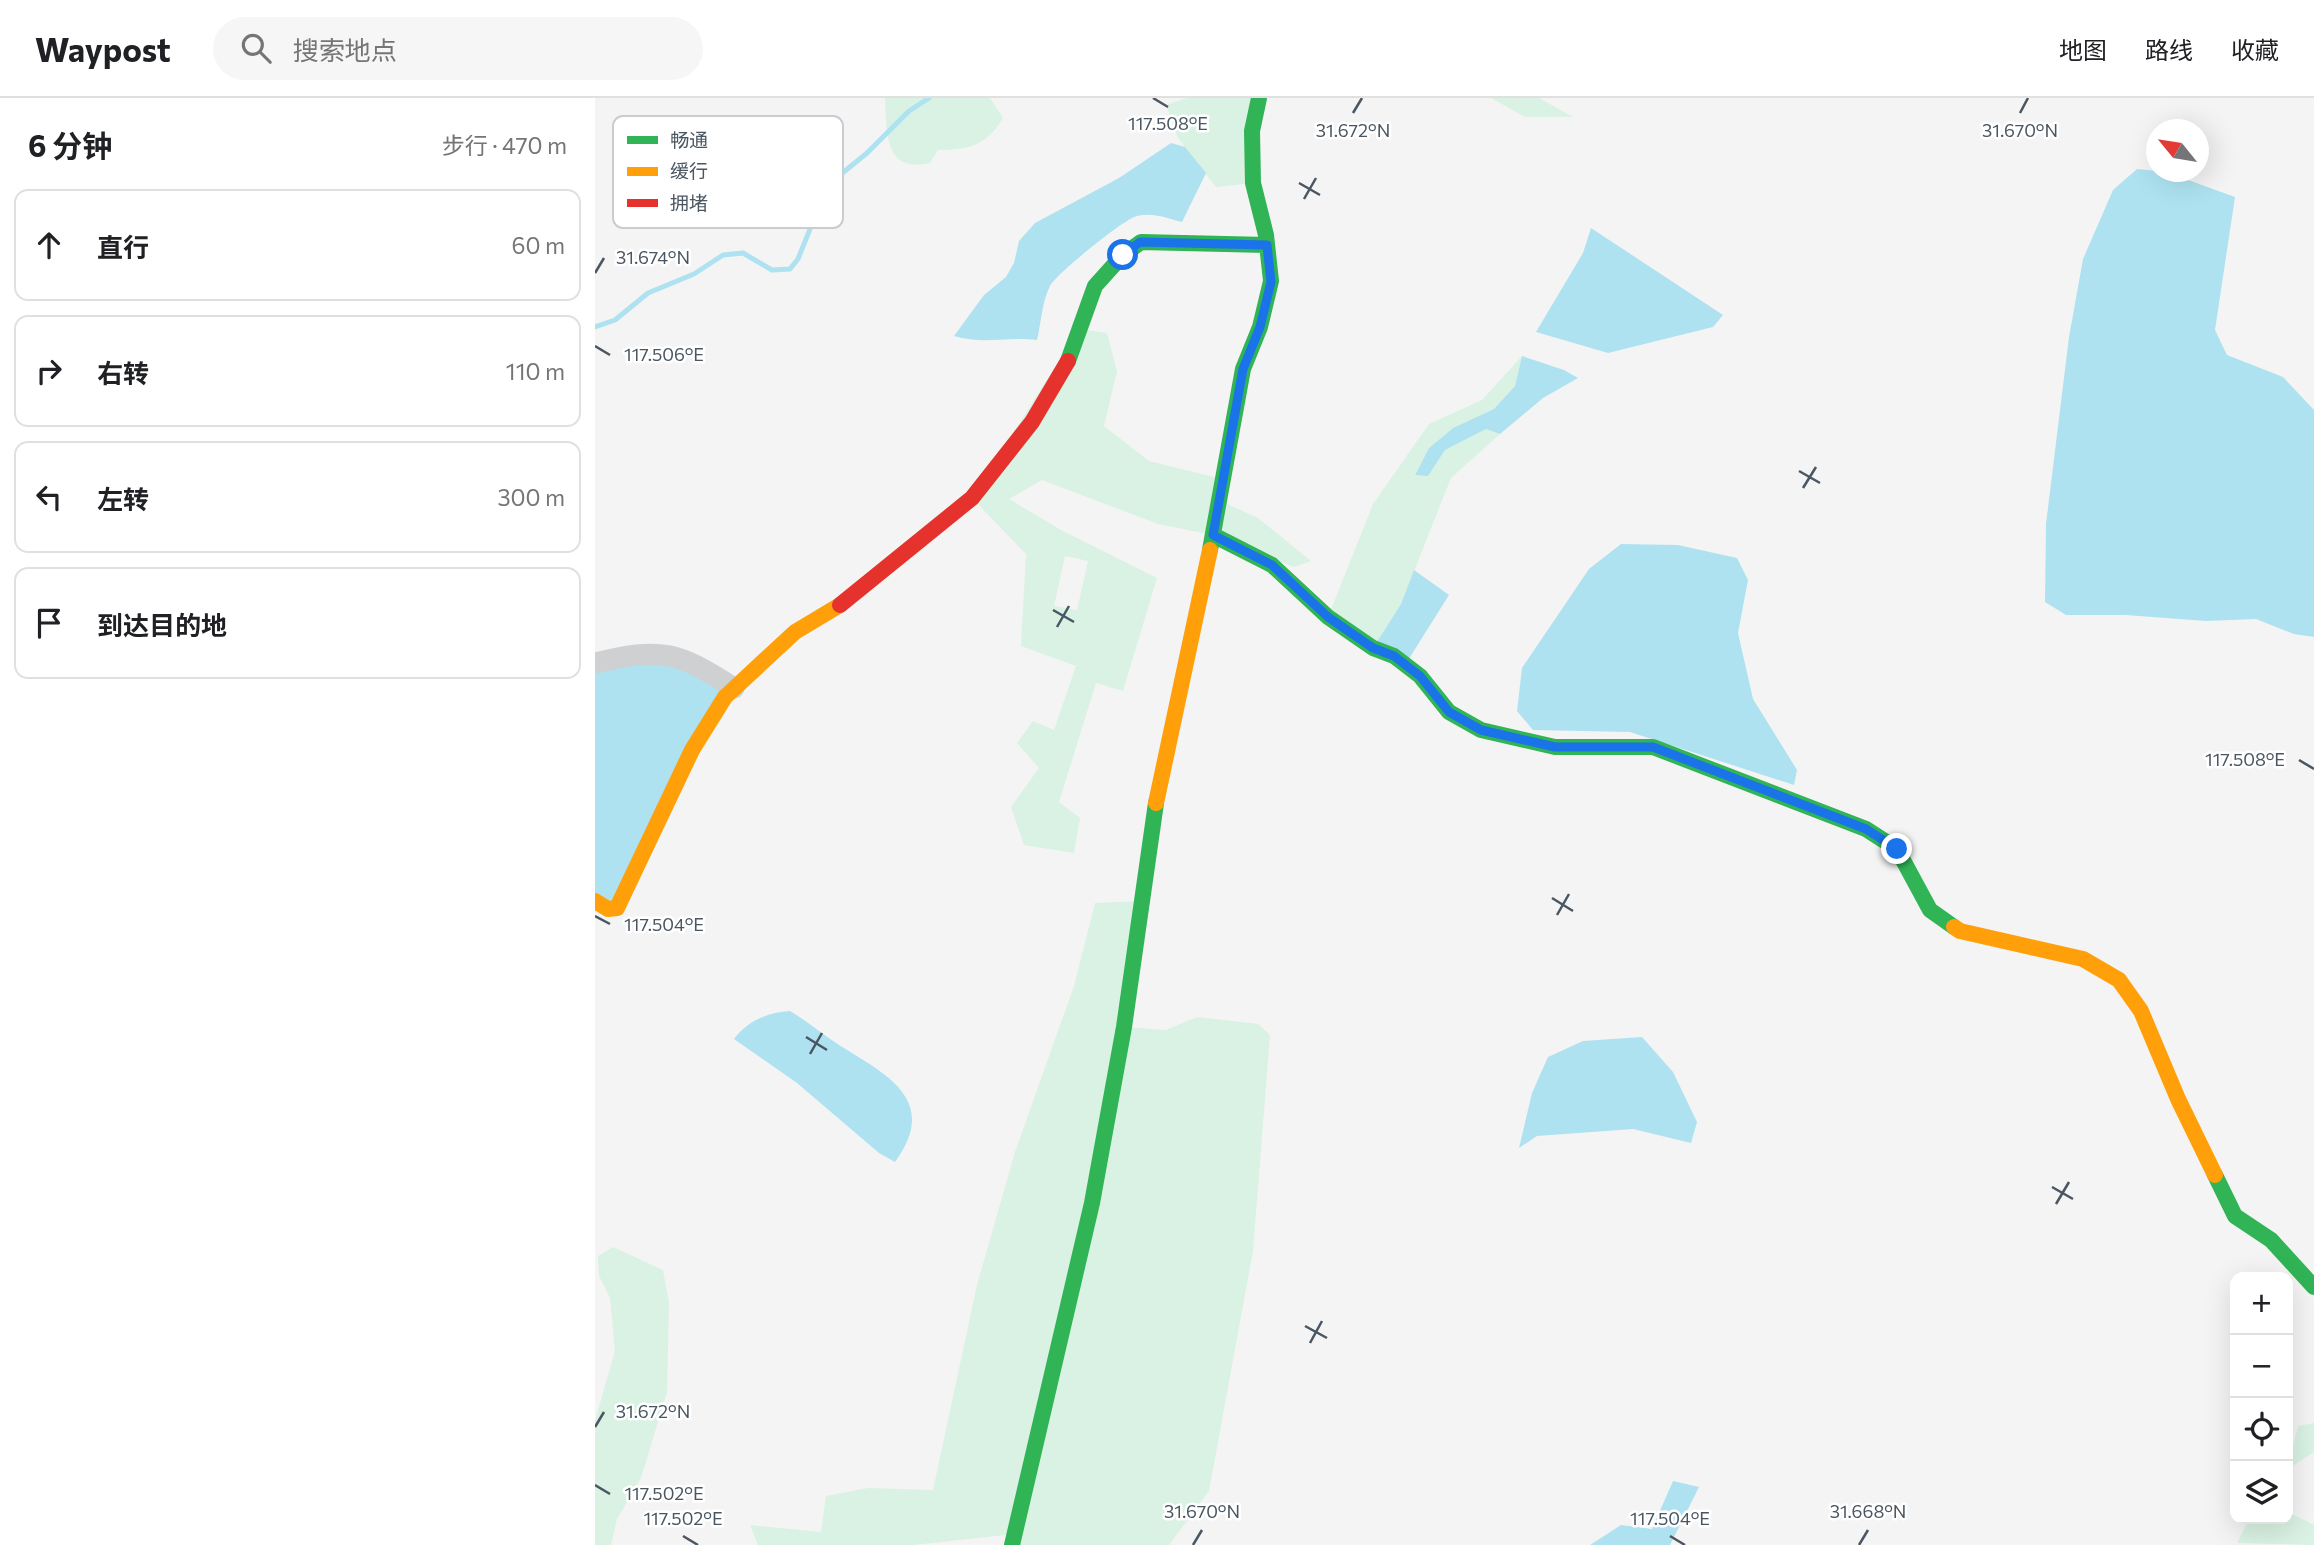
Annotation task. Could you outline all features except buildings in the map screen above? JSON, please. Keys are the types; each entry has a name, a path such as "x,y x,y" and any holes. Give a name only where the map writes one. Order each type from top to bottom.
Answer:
{"street":[{"path":"1012,1545 1092,1203 1124,1027 1151,828 1213,535 1243,369 1260,327 1271,282 1267,245 1253,183 1252,131 1259,98"},
{"path":"595,901 608,909 617,908 692,750 734,688 795,632 852,597 972,498 1032,422 1067,363 1095,286 1123,255 1140,242 1267,245"},
{"path":"1213,535 1272,565 1328,617 1373,648 1394,656 1420,676 1449,712 1481,730 1555,747 1653,747 1704,765 1866,829 1897,849 1930,910 1960,931 2083,959 2119,980 2141,1011 2178,1099 2235,1216 2271,1240 2314,1287"},
{"path":"595,663 639,653 667,654 705,669 734,688"}],"green space":[{"path":"885,98 990,98 1003,118 984,140 959,149 938,150 930,163 915,165 903,162 891,147"},
{"path":"1187,98 1259,98 1253,183 1216,187 1178,138 1166,105"},
{"path":"1491,98 1539,98 1573,117 1525,117"},
{"path":"1079,329 1107,333 1117,371 1104,426 1149,461 1222,479 1219,500 1258,518 1311,561 1294,567 1213,535 1158,524 1042,480 1009,499 1061,530 1157,578 1123,691 1096,683 1059,802 1080,818 1074,853 1024,845 1011,807 1039,768 1017,743 1033,721 1054,730 1076,666 1021,646 1026,554 972,498","holes":["1065,556 1088,561 1077,610 1054,606"]},
{"path":"1522,356 1515,386 1494,409 1453,428 1429,448 1415,474 1428,475 1445,450 1486,429 1500,434 1451,478 1401,604 1373,648 1328,617 1373,504 1429,424 1482,400"},
{"path":"1139,901 1124,1027 1166,1030 1197,1017 1258,1024 1270,1035 1253,1251 1209,1491 1169,1545 1012,1545 1014,1534 913,1545 758,1545 750,1525 821,1532 826,1496 868,1488 933,1490 977,1285 1015,1152 1074,986 1095,903"},
{"path":"613,1247 663,1270 669,1303 667,1392 641,1478 617,1519 611,1545 595,1545 595,1421 615,1351 610,1298 599,1276 598,1256"},
{"path":"2314,1423 2314,1452 2293,1466 2293,1448 2298,1426"},
{"path":"2293,1514 2314,1525 2314,1545 2237,1543 2246,1524 2293,1524"}],"water":[{"path":"1171,143 1185,147 1206,173 1182,222 1140,215 1127,221 1089,249 1050,286 1043,305 1037,340 975,340 954,336 984,295 1006,277 1014,263 1019,241 1035,223 1119,178"},
{"path":"2137,169 2146,170 2146,182 2194,182 2235,197 2215,330 2227,355 2283,377 2314,410 2314,637 2294,634 2256,619 2206,621 2126,615 2066,615 2045,602 2046,524 2069,337 2083,259 2113,190"},
{"path":"1591,228 1723,315 1713,327 1608,353 1536,332 1583,253"},
{"path":"1522,356 1564,370 1578,378 1543,398 1500,434 1486,429 1445,450 1428,476 1415,475 1429,448 1453,428 1494,409 1515,386"},
{"path":"1621,544 1678,545 1737,558 1748,580 1738,633 1753,699 1797,770 1794,785 1630,732 1533,730 1517,711 1522,668 1589,569"},
{"path":"1414,570 1449,595 1405,665 1373,648 1401,604"},
{"path":"639,653 734,688 617,908 595,901 595,663"},
{"path":"790,1011 874,1067 902,1092 910,1106 912,1122 907,1140 895,1162 879,1153 797,1083 734,1039 745,1027 759,1019"},
{"path":"1642,1037 1673,1072 1697,1122 1691,1143 1633,1129 1537,1136 1519,1148 1532,1093 1548,1057 1583,1041"},
{"path":"1673,1481 1699,1487 1670,1545 1590,1545 1621,1525 1652,1529"}],"waterway":[{"path":"843,173 909,111 929,98"},
{"path":"595,327 615,320 648,293 694,274 723,255 743,253 772,270 790,269 798,259 810,228"}],"traffic: fast":[{"path":"1210,550 1243,369 1260,327 1271,281 1266,235 1253,183 1252,131 1259,98"},
{"path":"1068,361 1095,286 1123,255 1141,242 1267,245"},
{"path":"1213,535 1272,565 1328,617 1373,648 1394,656 1420,676 1449,712 1481,730 1555,747 1653,747 1866,829 1897,849 1930,910 1954,927"},
{"path":"1012,1545 1092,1203 1124,1027 1156,803"},
{"path":"2215,1175 2235,1216 2271,1240 2314,1287"}],"traffic: slow":[{"path":"1156,803 1210,550"},
{"path":"595,901 608,909 617,908 692,750 725,697 795,632 840,605"},
{"path":"1954,927 1960,931 2083,959 2119,980 2141,1011 2178,1099 2215,1175"}],"traffic: jam":[{"path":"840,605 972,498 1032,422 1068,361"}],"route":[{"path":"1123,255 1140,242 1267,245 1271,282 1260,327 1243,369 1213,535 1272,565 1300,588 1328,617 1373,648 1394,656 1420,676 1449,712 1481,730 1555,747 1653,747 1866,829 1897,849"}]}
